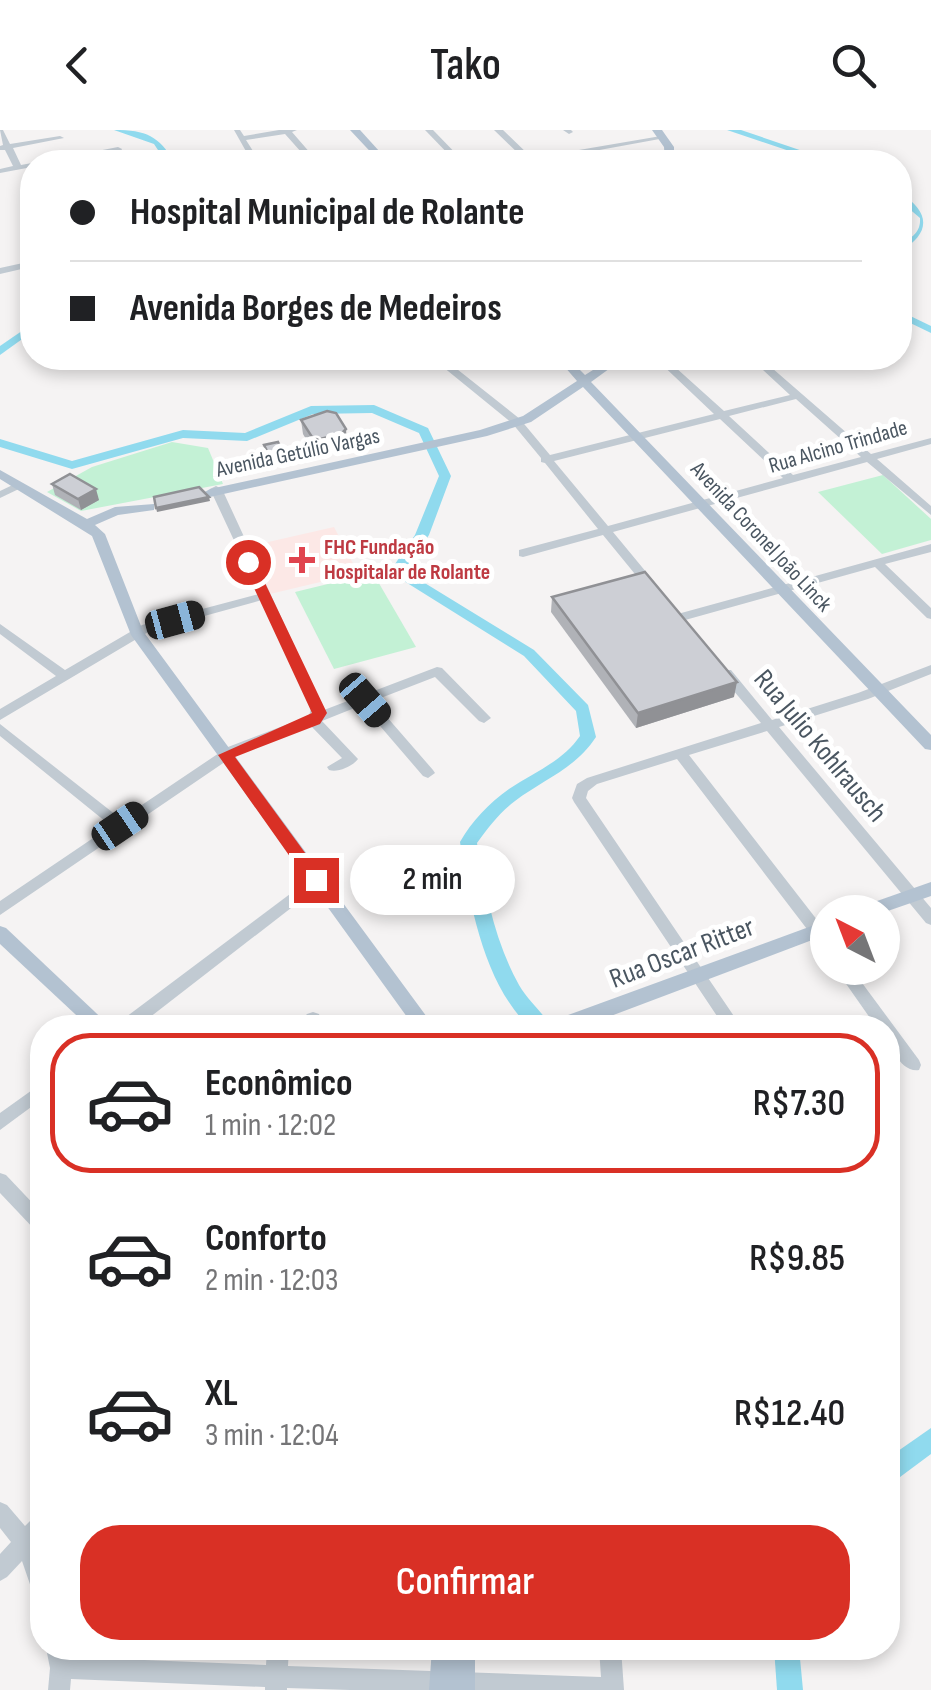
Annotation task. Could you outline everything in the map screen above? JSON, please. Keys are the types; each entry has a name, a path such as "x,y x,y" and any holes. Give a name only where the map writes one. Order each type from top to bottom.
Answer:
{"main road":[{"path":"355,130 373,150"},
{"path":"364,130 382,150"},
{"name":"Avenida Coronel João Linck","path":"577,370 883,687 931,730"},
{"name":"Avenida Coronel João Linck","path":"580,370 585,377"},
{"name":"Avenida Getúlio Vargas","path":"585,377 594,370"},
{"name":"Avenida Getúlio Vargas","path":"213,492 384,459 528,420 553,398 598,370"},
{"path":"0,474 94,521 147,507"},
{"path":"94,521 141,630 417,1015"},
{"name":"Avenida Coronel João Linck","path":"883,687 931,745"},
{"path":"321,877 430,1015"},
{"path":"900,899 931,889"},
{"path":"0,932 89,1015"},
{"name":"Rua Oscar Ritter","path":"597,1015 810,940"},
{"path":"447,1660 453,1687"},
{"path":"453,1687 460,1660"}],"street":[{"path":"0,130 4,147 18,167 0,170"},
{"path":"238,134 289,130 305,150"},
{"path":"429,130 448,150"},
{"path":"498,130 516,150"},
{"path":"582,150 656,134"},
{"path":"4,147 60,138"},
{"path":"112,150 118,149"},
{"path":"452,370 516,421 691,633"},
{"path":"673,370 792,480"},
{"path":"768,370 931,512"},
{"path":"546,460 797,396"},
{"name":"Rua Alcino Trindade","path":"524,553 931,441"},
{"path":"0,495 19,485"},
{"path":"213,492 318,708 314,721"},
{"path":"678,618 931,548"},
{"path":"876,562 931,615"},
{"path":"0,715 141,630 264,596"},
{"path":"0,628 64,676"},
{"name":"Rua Julio Kohlrausch","path":"717,663 931,919"},
{"path":"726,1015 579,798 582,788 592,781 931,669"},
{"path":"0,909 230,752 437,671 484,718"},
{"path":"365,700 428,773"},
{"path":"314,721 351,759 334,767"},
{"path":"0,729 120,826"},
{"path":"680,752 810,917"},
{"path":"141,1015 321,877"},
{"path":"855,985 877,1015"},
{"path":"900,1047 913,1065"},
{"path":"0,1123 30,1099"},
{"path":"0,1181 30,1212"},
{"path":"0,1512 24,1542 30,1557"},
{"path":"0,1570 30,1536"},
{"path":"59,1668 277,1683 613,1689 611,1660"}],"shaded area":[{"name":"FHC Fundação Hospitalar de Rolante","path":"334,527 358,573 270,594 246,547"}],"green space":[{"path":"172,442 208,448 223,484 81,511 47,492 92,467"},
{"path":"883,475 931,519 931,540 882,554 818,492"},
{"path":"373,573 416,647 334,669 295,592"}],"building":[{"path":"327,411 336,413 346,429 320,439 312,437 301,420"},
{"path":"278,442 284,454 270,457 264,445"},
{"path":"70,474 96,489 78,499 52,484"},
{"path":"199,487 209,497 156,508 154,497"},
{"path":"645,572 737,682 638,713 552,597"}],"waterway":[{"path":"119,130 157,142 162,150"},
{"path":"732,130 793,150"},
{"path":"912,206 925,217 924,228 912,242"},
{"path":"912,320 931,330"},
{"path":"0,352 20,336"},
{"path":"0,443 72,465 183,434 247,437 311,410 374,409 424,431 445,476 422,535 402,564 403,576 529,653 583,709 588,737 580,748 563,764 505,800 468,842 492,942 513,993 529,1015"},
{"path":"900,1463 931,1440"},
{"path":"788,1660 790,1690"}],"place":[{"name":"FHC Fundação Hospitalar de Rolante","path":"302,560"}],"route":[{"path":"248,562 320,713 314,721 226,755 316,880"}]}
